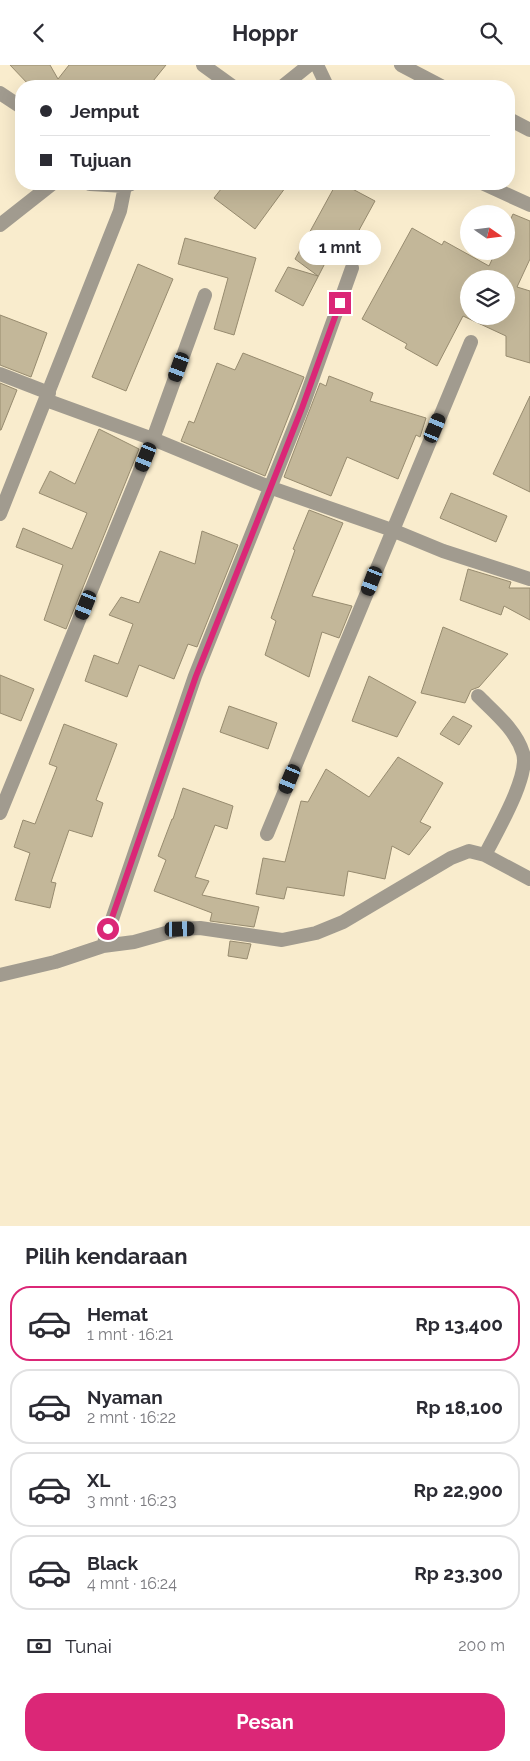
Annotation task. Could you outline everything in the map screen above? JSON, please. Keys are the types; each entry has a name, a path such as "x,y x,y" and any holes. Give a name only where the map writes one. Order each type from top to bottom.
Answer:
{"street":[{"path":"203,65 224,80"},
{"path":"401,65 430,80"},
{"path":"293,80 315,67 324,80"},
{"path":"0,93 15,103"},
{"path":"515,122 530,130"},
{"path":"0,225 44,190"},
{"path":"0,514 48,397 74,323 120,211 126,190"},
{"path":"497,190 530,205"},
{"path":"102,946 196,676 302,408 352,268"},
{"path":"0,813 153,439 205,295"},
{"path":"267,834 345,650 392,530 471,342"},
{"path":"0,374 48,397 270,487 392,530 443,551 530,579"},
{"path":"478,696 511,730 524,754 521,782 485,855"},
{"path":"0,975 56,962 102,946 134,942 180,929 200,929 282,940 316,933 343,922 451,858 468,851 485,855 530,879"}],"building":[{"path":"10,65 50,65 58,79 69,65 166,65 154,80 24,80"},
{"path":"220,190 284,190 255,229 214,198"},
{"path":"333,190 354,190 375,201 352,243 339,236 303,306 275,291 288,267 318,276 295,259"},
{"path":"515,215 530,221 530,259 517,287 530,291 530,363 506,356 506,336 482,325 515,325 515,270 460,270 460,322 437,366 405,348 407,344 362,319 412,228 442,245 444,241 460,250 460,260 478,260 489,266 492,260 515,260"},
{"path":"185,238 256,258 234,335 214,329 228,278 178,264"},
{"path":"138,264 173,279 126,391 92,377"},
{"path":"0,315 47,333 31,377 0,365"},
{"path":"243,353 304,377 265,476 181,441 189,421 194,423 217,363 235,370"},
{"path":"329,376 373,393 370,401 426,418 420,437 416,435 398,479 347,457 331,496 284,477 320,383 326,386"},
{"path":"0,383 17,390 1,430 0,430"},
{"path":"530,396 530,492 493,474"},
{"path":"99,429 139,449 66,629 44,620 63,565 16,547 23,528 72,549 87,513 39,493 50,471 75,484"},
{"path":"451,493 507,516 496,542 440,518"},
{"path":"309,510 343,523 312,596 352,606 339,638 322,632 309,677 265,655 276,621 271,618 295,550 293,549"},
{"path":"202,531 238,545 197,647 188,644 174,679 139,665 127,697 85,681 94,655 118,664 133,624 109,615 121,597 139,603 160,551 195,564"},
{"path":"468,569 511,582 509,588 530,588 530,620 504,606 501,615 460,600"},
{"path":"443,627 508,654 479,687 471,690 465,703 421,693"},
{"path":"0,675 34,689 21,721 0,713"},
{"path":"369,676 416,702 397,737 352,721"},
{"path":"229,706 277,723 268,749 220,732"},
{"path":"453,716 472,726 459,745 440,734"},
{"path":"64,724 117,744 96,800 103,803 92,837 69,830 51,882 56,883 50,908 15,900 30,853 14,847 23,820 35,824 57,767 49,764"},
{"path":"398,757 443,783 420,822 431,827 409,855 392,846 385,879 348,871 344,896 287,887 284,899 256,894 263,858 285,862 301,801 308,802 326,769 369,797"},
{"path":"183,788 233,806 227,829 215,825 195,877 209,881 202,895 259,907 254,927 210,921 212,913 154,891 166,860 158,856"},
{"path":"230,941 251,944 247,959 228,956"}],"route":[{"path":"108,929 196,676 302,408 340,303"}]}
